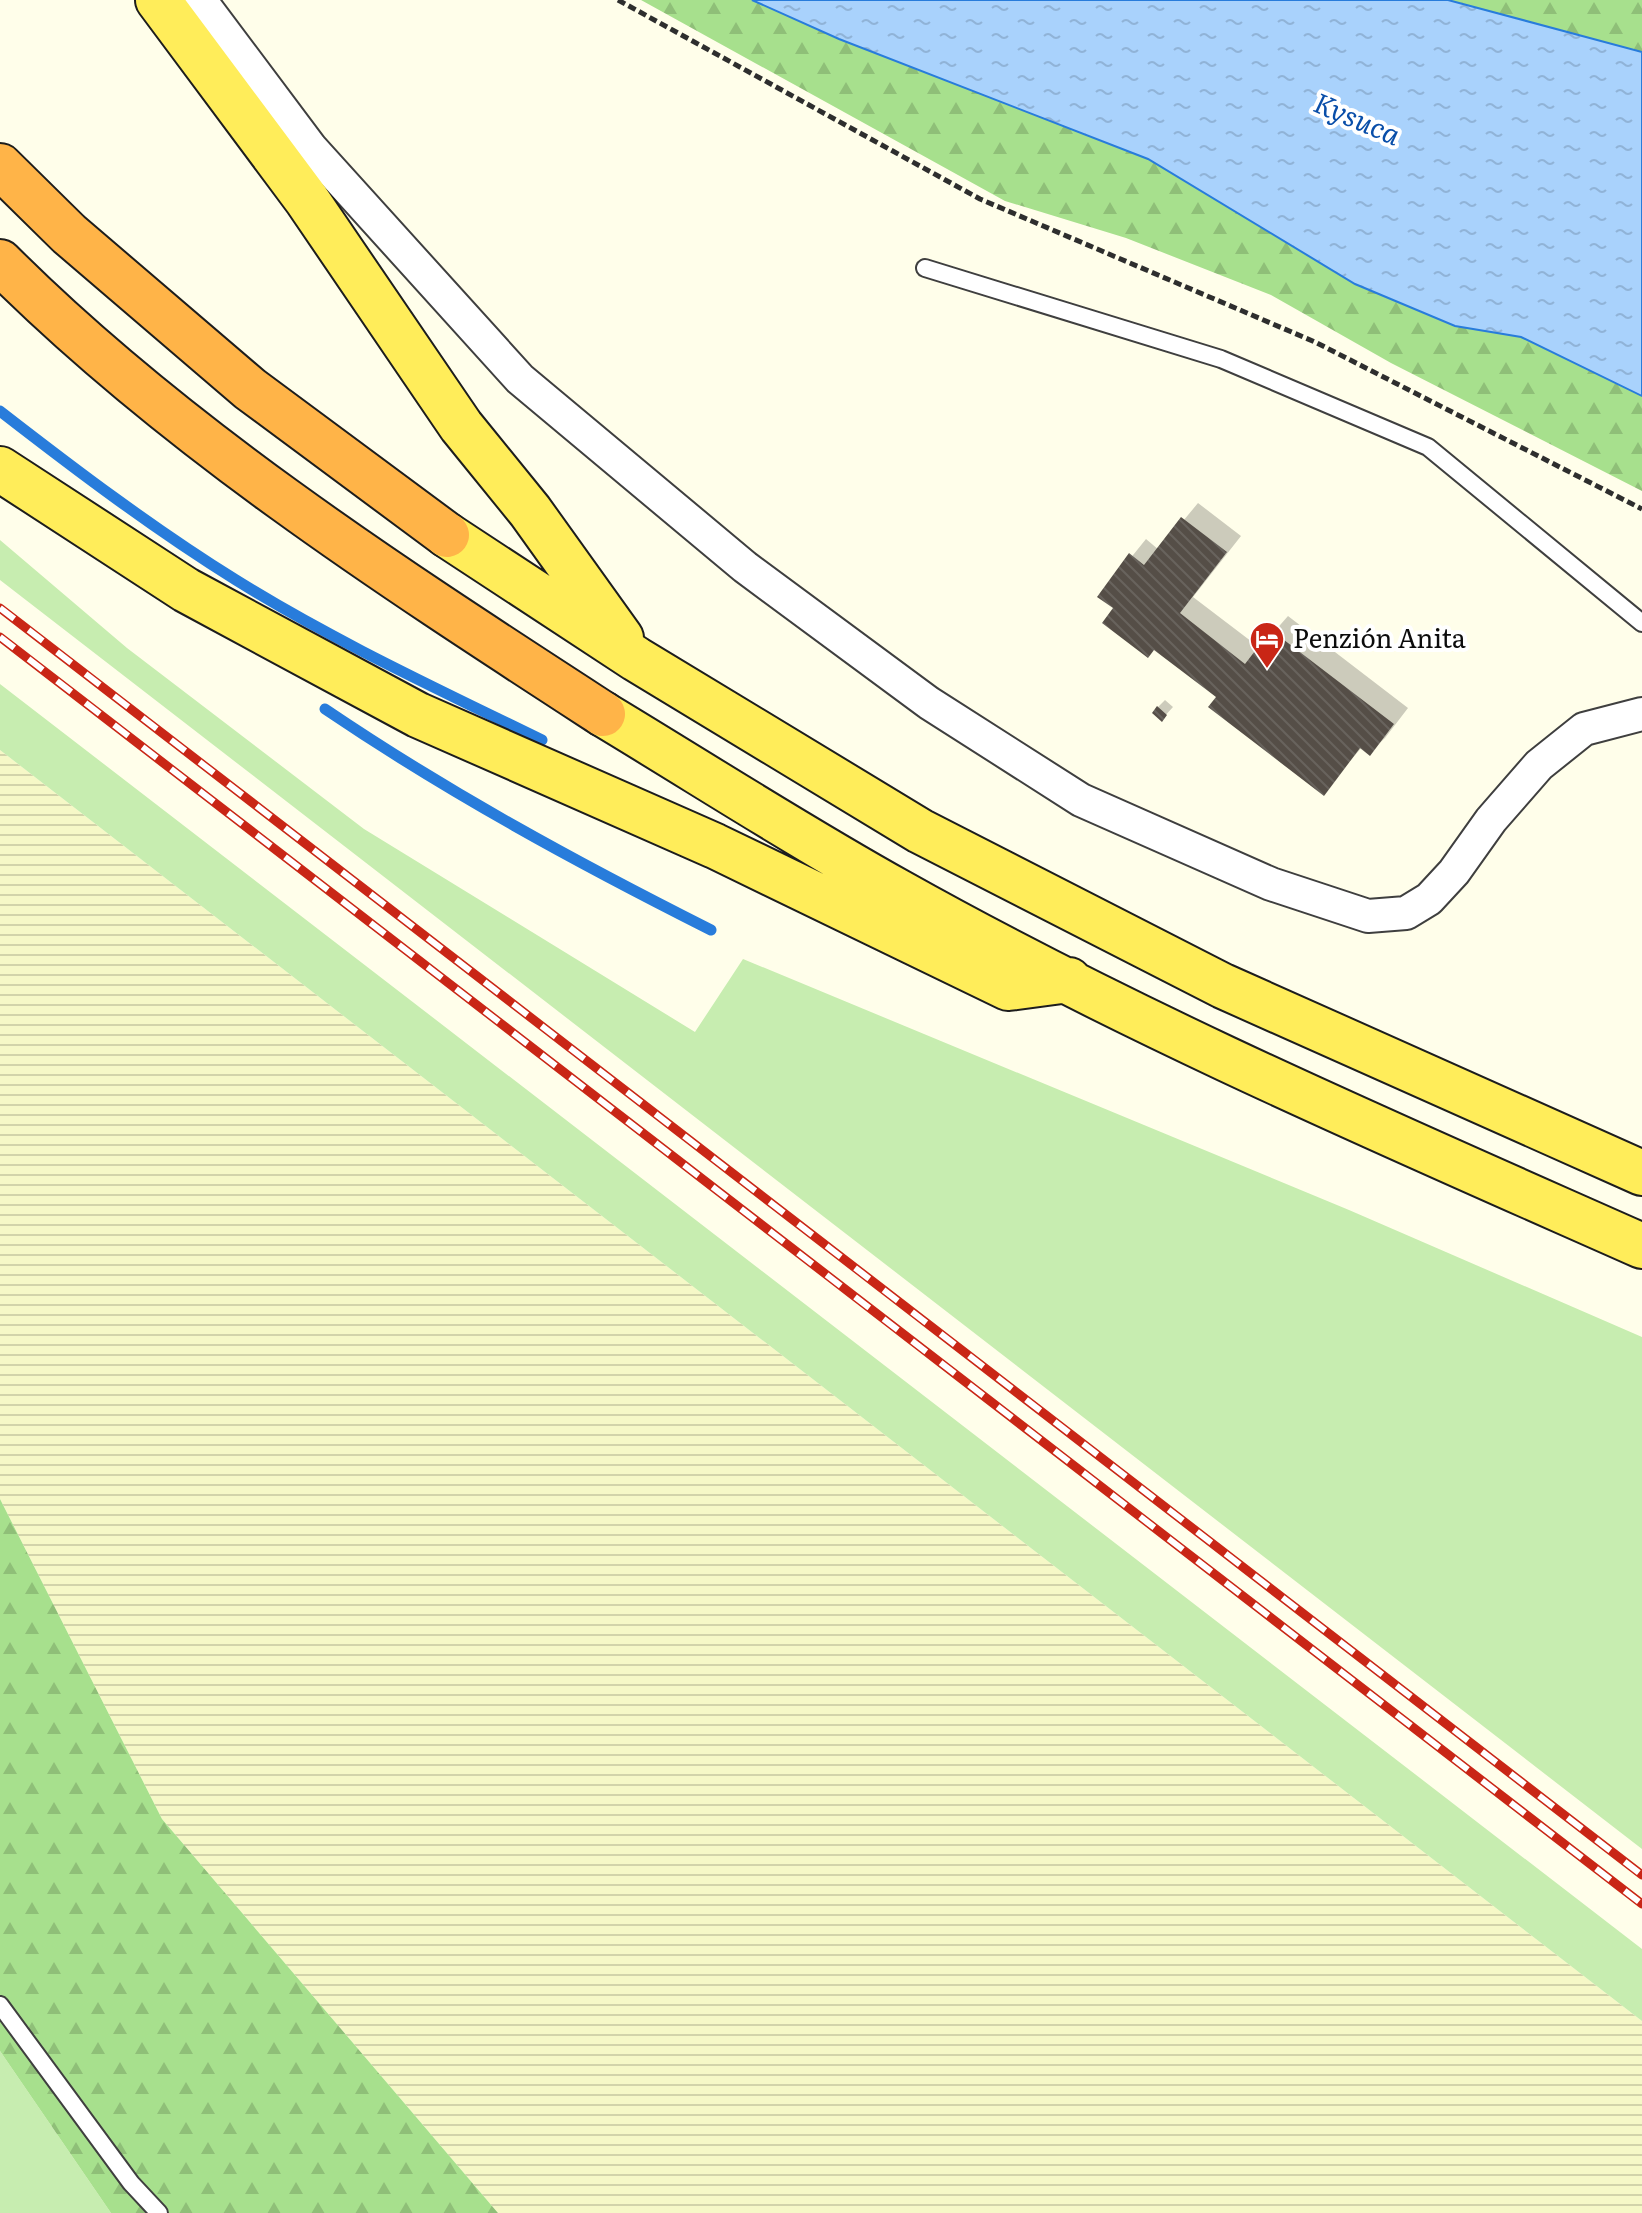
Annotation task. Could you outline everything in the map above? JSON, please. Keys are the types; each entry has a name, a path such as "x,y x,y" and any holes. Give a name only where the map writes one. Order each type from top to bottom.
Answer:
{"highway":[{"path":"0,166 69,234 250,389 447,535"},
{"path":"0,262 209,444 417,594 603,714"}],"main road":[{"path":"158,0 298,188 461,426 530,511 636,659"},
{"path":"0,469 186,590 418,715 715,846 1008,988 1069,980"},
{"path":"447,535 636,659 920,831 1223,986 1642,1173"},
{"path":"603,714 899,892 1069,980 1204,1048 1642,1246"}],"street":[{"path":"200,0 311,148 520,379 745,567 929,703 1081,800 1271,884 1368,916 1406,913 1429,899 1454,872 1491,820 1539,765 1584,729 1642,714"}],"lane":[{"path":"925,268 1221,359 1428,447 1642,623"},
{"path":"0,2005 131,2183 159,2213"}],"path":[{"path":"618,0 980,199 1315,342 1642,509"}],"green space":[{"path":"641,0 752,0 839,39 1148,159 1355,284 1455,326 1521,337 1642,396 1642,491 1391,363 1271,295 1126,238 1005,201"},
{"path":"1449,0 1642,0 1642,52"},
{"path":"0,540 127,648 364,829 695,1032 743,959 1349,1210 1642,1337 1642,1849 0,580"},
{"path":"0,684 1642,1949 1642,2021 0,750"},
{"path":"0,750 1642,2021 1642,2213 498,2213 162,1819 0,1499"},
{"path":"0,1499 162,1819 498,2213 111,2213 0,2051"},
{"path":"0,2051 111,2213 0,2213"}],"water":[{"name":"Kysuca","path":"752,0 1448,0 1642,52 1642,396 1521,337 1455,326 1355,284 1148,159 839,39"}],"building":[{"path":"1181,517 1227,552 1180,613 1245,664 1271,630 1394,724 1370,756 1360,748 1324,796 1208,707 1216,697 1154,650 1148,658 1102,623 1113,608 1097,597 1129,553 1144,565"},
{"path":"1157,706 1167,715 1162,722 1152,713"}],"waterway":[{"path":"0,411 116,498 236,580 348,644 542,740"},
{"path":"325,709 419,770 515,826 711,930"}],"railway":[{"path":"0,608 1642,1875"},
{"path":"0,637 1642,1904"}],"place":[{"name":"Penzión Anita","path":"1267,670"}]}
